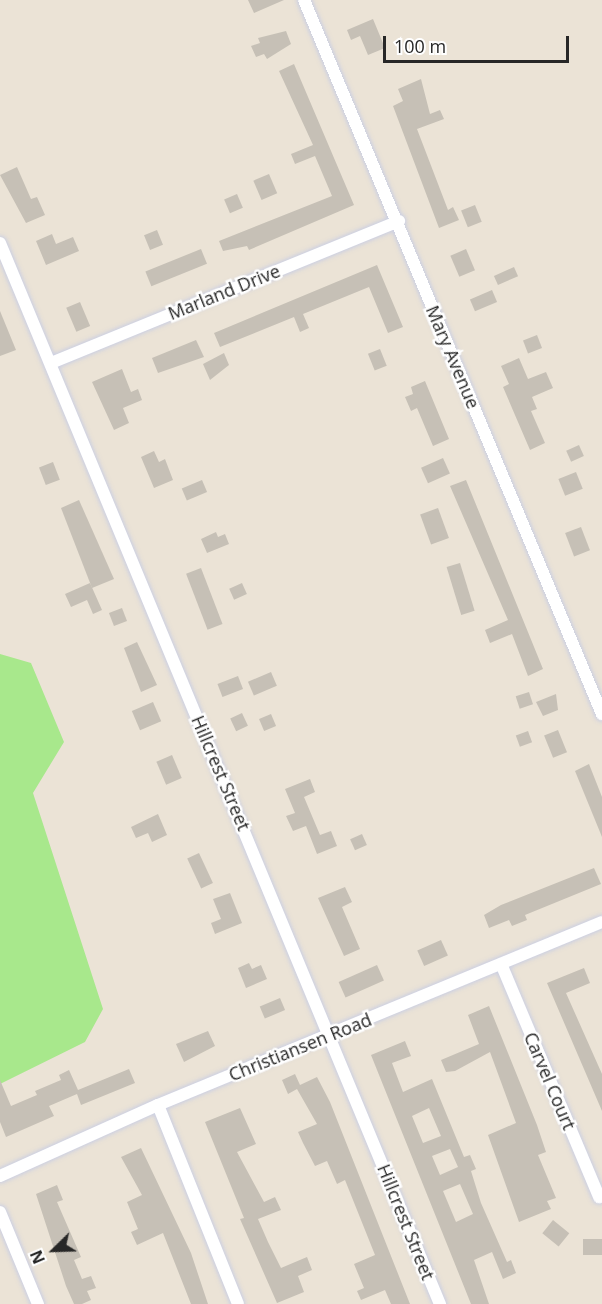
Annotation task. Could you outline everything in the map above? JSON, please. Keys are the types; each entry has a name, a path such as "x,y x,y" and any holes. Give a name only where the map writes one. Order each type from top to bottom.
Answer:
{"street":[{"name":"Mary Avenue","path":"304,0 399,220 602,714"},
{"name":"Marland Drive","path":"51,363 399,220"},
{"name":"Hillcrest Street","path":"0,243 440,1304"},
{"name":"Christiansen Road","path":"0,1176 158,1105 501,966 602,922"},
{"name":"Carvel Court","path":"501,966 599,1197"},
{"path":"158,1105 238,1304"},
{"path":"0,1212 38,1304"}],"green space":[{"path":"0,654 31,663 64,742 33,793 103,1009 85,1042 0,1084"}],"building":[{"path":"248,0 284,0 254,13"},
{"path":"373,19 385,48 368,55 360,36 351,40 347,30"},
{"path":"286,31 291,44 267,59 264,54 256,57 251,46 260,43 258,38"},
{"path":"294,64 354,205 249,250 247,246 223,251 219,241 332,196 315,156 295,164 291,154 313,145 279,71"},
{"path":"421,79 430,114 440,110 444,119 417,129 448,210 453,207 459,220 439,228 393,106 403,101 398,89"},
{"path":"17,167 31,199 37,197 45,215 26,223 0,175"},
{"path":"269,174 277,193 262,200 253,181"},
{"path":"237,194 243,208 230,213 224,199"},
{"path":"475,205 482,222 468,227 461,211"},
{"path":"157,230 163,245 150,250 144,235"},
{"path":"52,234 56,244 73,237 79,251 46,265 36,241"},
{"path":"201,249 207,264 151,286 145,271"},
{"path":"466,249 475,270 459,277 450,256"},
{"path":"377,265 403,327 388,333 369,287 303,314 309,328 300,332 294,317 220,347 214,333"},
{"path":"514,267 518,276 498,285 494,276"},
{"path":"492,290 497,302 475,311 470,299"},
{"path":"80,302 90,326 76,332 66,308"},
{"path":"0,311 16,350 0,356"},
{"path":"537,335 542,348 528,353 523,340"},
{"path":"196,340 204,357 158,373 152,358"},
{"path":"380,349 387,366 375,371 368,354"},
{"path":"224,353 229,365 210,380 203,364"},
{"path":"519,358 528,379 546,372 553,388 532,397 537,409 531,411 545,443 530,450 503,387 509,384 501,366"},
{"path":"122,369 131,392 138,389 142,400 123,408 129,423 114,430 92,382"},
{"path":"425,381 449,439 433,446 417,408 411,411 405,397 413,394 411,387"},
{"path":"579,445 584,456 571,462 566,451"},
{"path":"154,451 159,462 165,459 173,480 154,488 141,457"},
{"path":"443,458 450,474 428,483 421,468"},
{"path":"53,462 60,480 46,485 39,467"},
{"path":"576,472 583,489 565,496 558,479"},
{"path":"202,480 207,492 187,501 182,489"},
{"path":"466,480 543,669 528,676 512,634 490,643 485,630 508,620 450,486"},
{"path":"79,500 114,579 92,588 61,508"},
{"path":"438,508 449,538 431,545 420,514"},
{"path":"581,527 590,550 574,556 565,533"},
{"path":"216,532 218,537 225,534 229,544 207,553 201,539"},
{"path":"460,563 475,611 461,615 447,567"},
{"path":"201,568 223,624 208,630 186,574"},
{"path":"90,583 102,610 93,614 87,600 71,607 65,594"},
{"path":"242,583 247,594 234,600 229,589"},
{"path":"122,608 127,621 114,626 109,613"},
{"path":"137,642 157,685 141,692 124,648"},
{"path":"271,672 277,686 254,696 248,682"},
{"path":"238,676 243,689 222,697 217,684"},
{"path":"529,692 533,704 520,709 516,696"},
{"path":"556,694 558,710 543,716 536,702"},
{"path":"153,702 161,721 140,730 132,711"},
{"path":"242,713 248,726 236,731 230,718"},
{"path":"271,714 276,726 264,731 259,719"},
{"path":"558,730 567,752 553,758 544,736"},
{"path":"528,731 532,742 520,747 516,735"},
{"path":"172,755 182,778 166,785 156,762"},
{"path":"589,764 602,797 602,837 575,771"},
{"path":"310,779 315,792 304,797 320,835 331,831 337,846 317,854 306,826 293,831 286,816 295,813 285,789"},
{"path":"158,814 167,835 152,842 148,833 136,838 131,827"},
{"path":"362,834 367,845 355,850 350,839"},
{"path":"199,853 213,883 201,888 187,858"},
{"path":"594,868 601,884 525,915 527,920 512,926 509,920 489,928 484,915 501,905"},
{"path":"345,887 352,902 342,907 360,949 344,956 318,898"},
{"path":"230,893 242,923 215,934 211,923 221,919 213,899"},
{"path":"441,940 448,956 424,966 417,951"},
{"path":"249,963 252,969 261,965 267,979 246,988 238,968"},
{"path":"377,965 384,981 346,998 339,982"},
{"path":"584,968 590,983 566,993 602,1074 602,1111 547,983"},
{"path":"280,998 285,1010 265,1019 260,1007"},
{"path":"489,1006 537,1125 546,1152 538,1155 556,1198 547,1201 551,1209 519,1222 488,1135 516,1123 490,1052 455,1071 446,1072 441,1060 479,1044 468,1015"},
{"path":"208,1031 215,1046 184,1062 176,1044"},
{"path":"405,1041 411,1056 392,1063 403,1092 432,1079 464,1157 470,1155 476,1169 471,1171 481,1203 507,1262 511,1260 516,1273 503,1279 492,1252 474,1260 489,1304 471,1304 371,1055","holes":["429,1108 441,1136 423,1143 412,1116","450,1149 458,1167 440,1175 432,1156","460,1184 473,1214 456,1222 443,1191"]},
{"path":"129,1069 135,1083 81,1105 77,1094 49,1106 54,1116 6,1137 0,1122 0,1080 11,1106 37,1095 35,1091 61,1080 59,1075 69,1070 78,1090"},
{"path":"295,1074 300,1085 317,1077 330,1102 410,1304 391,1304 385,1290 361,1300 357,1291 364,1288 354,1264 375,1255 345,1180 337,1184 327,1161 315,1166 298,1132 317,1124 297,1089 288,1094 282,1080"},
{"path":"240,1108 256,1144 237,1152 264,1202 275,1197 281,1210 258,1219 268,1242 281,1268 307,1257 312,1270 298,1276 304,1292 277,1303 240,1219 244,1218 205,1122"},
{"path":"141,1148 191,1253 208,1304 191,1304 163,1233 137,1245 131,1232 138,1229 127,1202 142,1195 121,1157"},
{"path":"57,1185 63,1200 57,1202 81,1257 74,1260 82,1279 91,1276 96,1288 87,1291 91,1300 82,1304 74,1304 66,1286 36,1194"},
{"path":"553,1220 569,1233 559,1246 542,1233"},
{"path":"583,1239 602,1239 602,1255 583,1255"}]}
